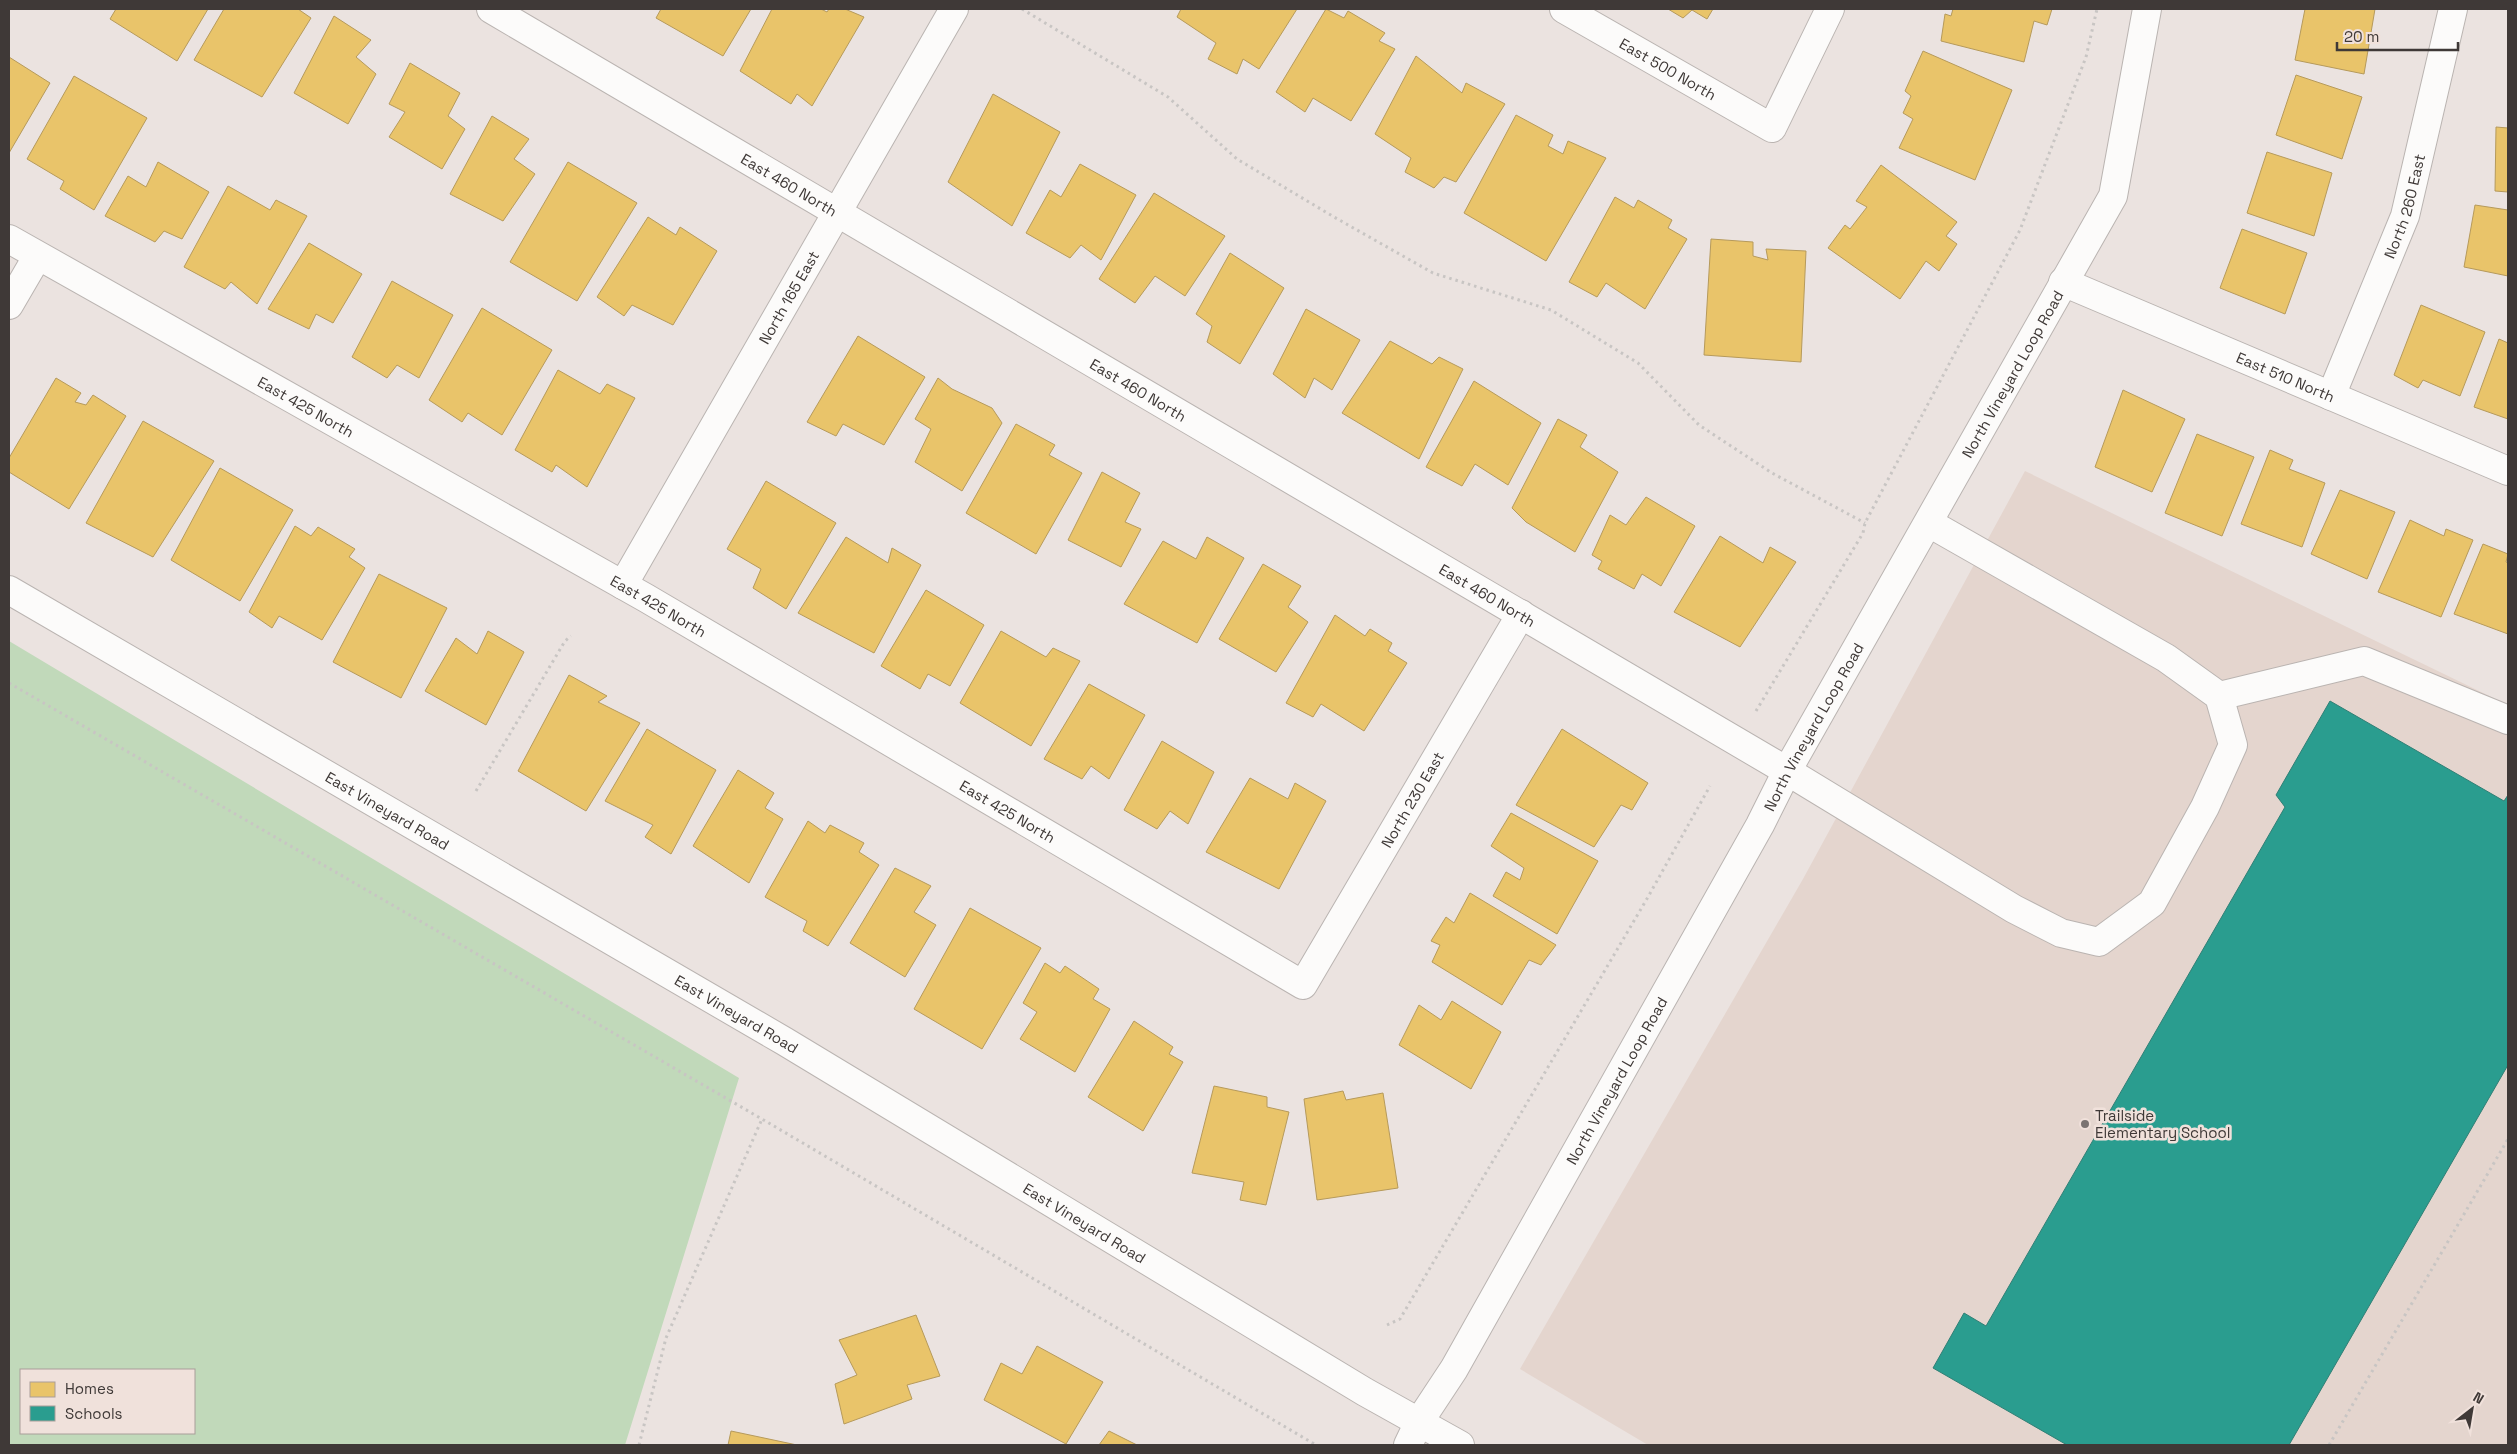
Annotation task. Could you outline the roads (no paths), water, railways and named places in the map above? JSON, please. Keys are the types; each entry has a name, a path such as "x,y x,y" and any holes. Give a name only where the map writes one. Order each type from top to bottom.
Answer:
{"street":[{"name":"East 460 North","path":"491,9 1787,771 2014,909 2062,933 2099,942 2152,903 2205,807 2233,746 2220,696"},
{"name":"North 165 East","path":"623,585 954,9"},
{"name":"East 500 North","path":"1564,9 1772,128 1830,9"},
{"name":"North Vineyard Loop Road","path":"1413,1434 1454,1369 1760,825 1787,771 2113,196 2147,9"},
{"name":"North 260 East","path":"2331,396 2404,216 2453,9"},
{"name":"East 425 North","path":"9,239 623,585 1303,985"},
{"path":"9,305 38,257"},
{"name":"East 510 North","path":"2064,282 2508,471"},
{"path":"1929,523 2166,658 2220,696 2364,662 2508,720"},
{"name":"East Vineyard Road","path":"9,590 784,1041 1365,1392 1413,1434 1460,1445"},
{"name":"North 230 East","path":"1303,985 1521,614"}],"place":[{"name":"Trailside Elementary School","path":"2085,1124"}]}
